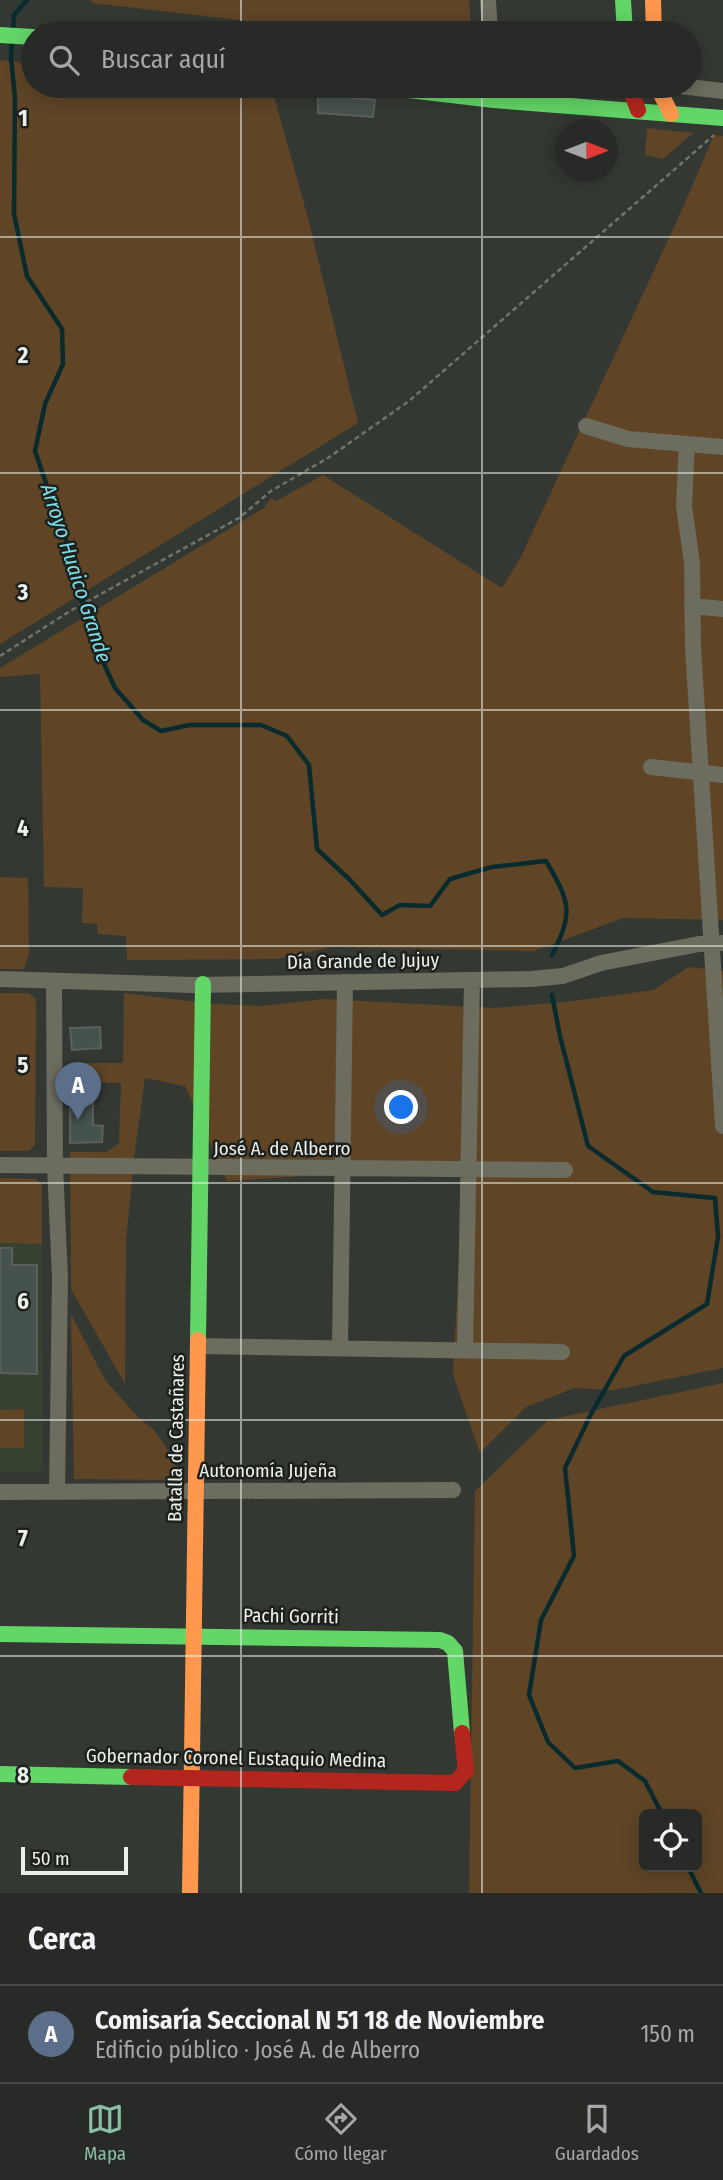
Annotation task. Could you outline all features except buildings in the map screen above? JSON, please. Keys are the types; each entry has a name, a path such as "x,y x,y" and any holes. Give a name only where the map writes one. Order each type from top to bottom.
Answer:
{"street":[{"path":"488,0 489,21"},
{"path":"624,0 625,21"},
{"path":"653,0 654,21"},
{"path":"0,36 21,37"},
{"path":"702,89 723,91"},
{"path":"536,98 671,114 721,124"},
{"path":"634,98 638,110"},
{"path":"663,98 671,114"},
{"path":"586,426 628,439 723,447"},
{"path":"687,444 684,506 692,563 701,772 717,942 723,1126"},
{"path":"692,606 723,609"},
{"path":"651,767 723,775"},
{"name":"Día Grande de Jujuy","path":"0,979 203,984 563,976 601,963 717,942"},
{"path":"465,1350 472,980"},
{"path":"54,981 55,1166 60,1277 57,1492"},
{"path":"340,1348 345,982"},
{"name":"Batalla de Castañares","path":"190,1893 203,984"},
{"name":"José A. de Alberro","path":"0,1165 565,1170"},
{"path":"198,1346 562,1352"},
{"name":"Autonomía Jujeña","path":"0,1492 453,1490"},
{"name":"Pachi Gorriti","path":"0,1634 195,1634 440,1640 448,1643 455,1651 466,1771"},
{"name":"Gobernador Coronel Eustaquio Medina","path":"0,1774 455,1783 466,1771"}],"path":[{"path":"0,656 70,611 239,518 271,491 379,424 441,374 721,124"}],"shaded area":[{"path":"91,0 469,0 470,21 248,21 92,3"},
{"path":"0,60 21,62 21,98 275,98 308,218 358,423 0,644"},
{"path":"647,128 693,133 663,159 645,155"},
{"path":"714,135 723,136 723,920 623,918 534,951 332,947 276,959 127,960 126,936 98,934 97,924 82,923 83,888 44,887 40,674 0,677 0,668 264,508 271,498 276,501 323,475 502,588 520,559"},
{"path":"0,877 28,878 29,954 24,969 0,969"},
{"path":"689,967 723,971 723,1368 614,1390 574,1388 526,1407 480,1453 453,1375 464,1166 227,1181 185,1086 145,1078 126,1242 125,1384 71,1289 70,1152 107,1152 119,1143 121,1083 70,1082 70,1063 123,1063 124,993 214,1004 261,1006 324,999 494,1008 566,1002 653,990"},
{"path":"0,993 29,993 36,999 35,1145 29,1151 0,1151"},
{"path":"0,1178 36,1179 42,1185 42,1244 0,1243"},
{"path":"0,1243 42,1244 43,1467 37,1473 0,1473"},
{"path":"71,1314 105,1380 139,1418 154,1430 176,1462 177,1480 74,1479"},
{"path":"723,1383 723,1893 469,1893 475,1491 548,1420"},
{"path":"24,1409 24,1448 0,1448 0,1410"}],"waterway":[{"name":"Arroyo Huaico Grande","path":"13,29 14,15 27,0"},
{"name":"Arroyo Huaico Grande","path":"12,42 15,98 14,214 27,276 62,329 63,364 45,404 35,451 79,571 78,589 99,653 115,688 143,720 161,731 190,725 261,725 287,736 309,765 317,849 382,915 400,905 430,906 450,879 492,867 546,861 560,887 566,907 564,928 552,955"},
{"path":"552,995 588,1146 653,1192 715,1198 718,1237 707,1304 624,1356 591,1414 565,1468 574,1556 541,1620 529,1695 548,1742 575,1768 618,1761 645,1781 659,1809"},
{"path":"690,1872 701,1893"}],"traffic: fast":[{"path":"623,0 624,21"},
{"path":"0,35 21,36"},
{"path":"477,98 723,118"},
{"path":"198,1340 203,984"},
{"path":"0,1634 440,1640 448,1643 455,1651 462,1733"},
{"path":"0,1774 131,1777"}],"traffic: slow":[{"path":"653,0 654,21"},
{"path":"663,98 671,114"},
{"path":"190,1893 198,1340"}],"traffic: jam":[{"path":"634,98 638,110"},
{"path":"131,1777 455,1783 466,1771 462,1733"}],"place":[{"name":"Comisaría Seccional N 51 18 de Noviembre","path":"78,1120"}]}
